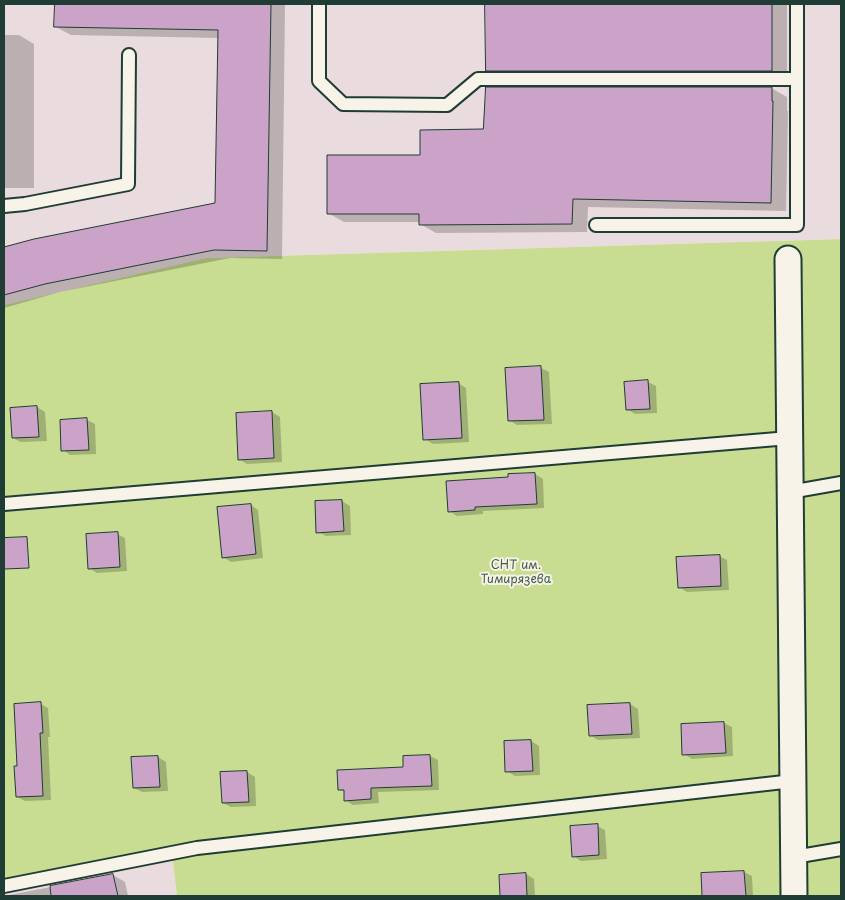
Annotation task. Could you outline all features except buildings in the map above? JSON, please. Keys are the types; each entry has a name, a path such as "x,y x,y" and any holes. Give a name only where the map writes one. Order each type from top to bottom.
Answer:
{"street":[{"path":"788,258 794,896"}],"lane":[{"path":"319,4 319,81 343,104 447,105 478,79 797,80"},
{"path":"596,225 797,225 797,4"},
{"path":"4,206 25,204 128,184 129,55"},
{"path":"4,504 789,438"},
{"path":"790,492 841,483"},
{"path":"4,886 197,848 793,781"},
{"path":"794,858 841,849"}],"shaded area":[{"path":"4,4 841,4 841,239 206,258 4,305"},
{"path":"172,855 177,896 4,896 4,889"}],"green space":[{"name":"СНТ им. Тимирязева","path":"841,239 841,896 177,896 172,855 4,889 4,305 206,258"}]}
